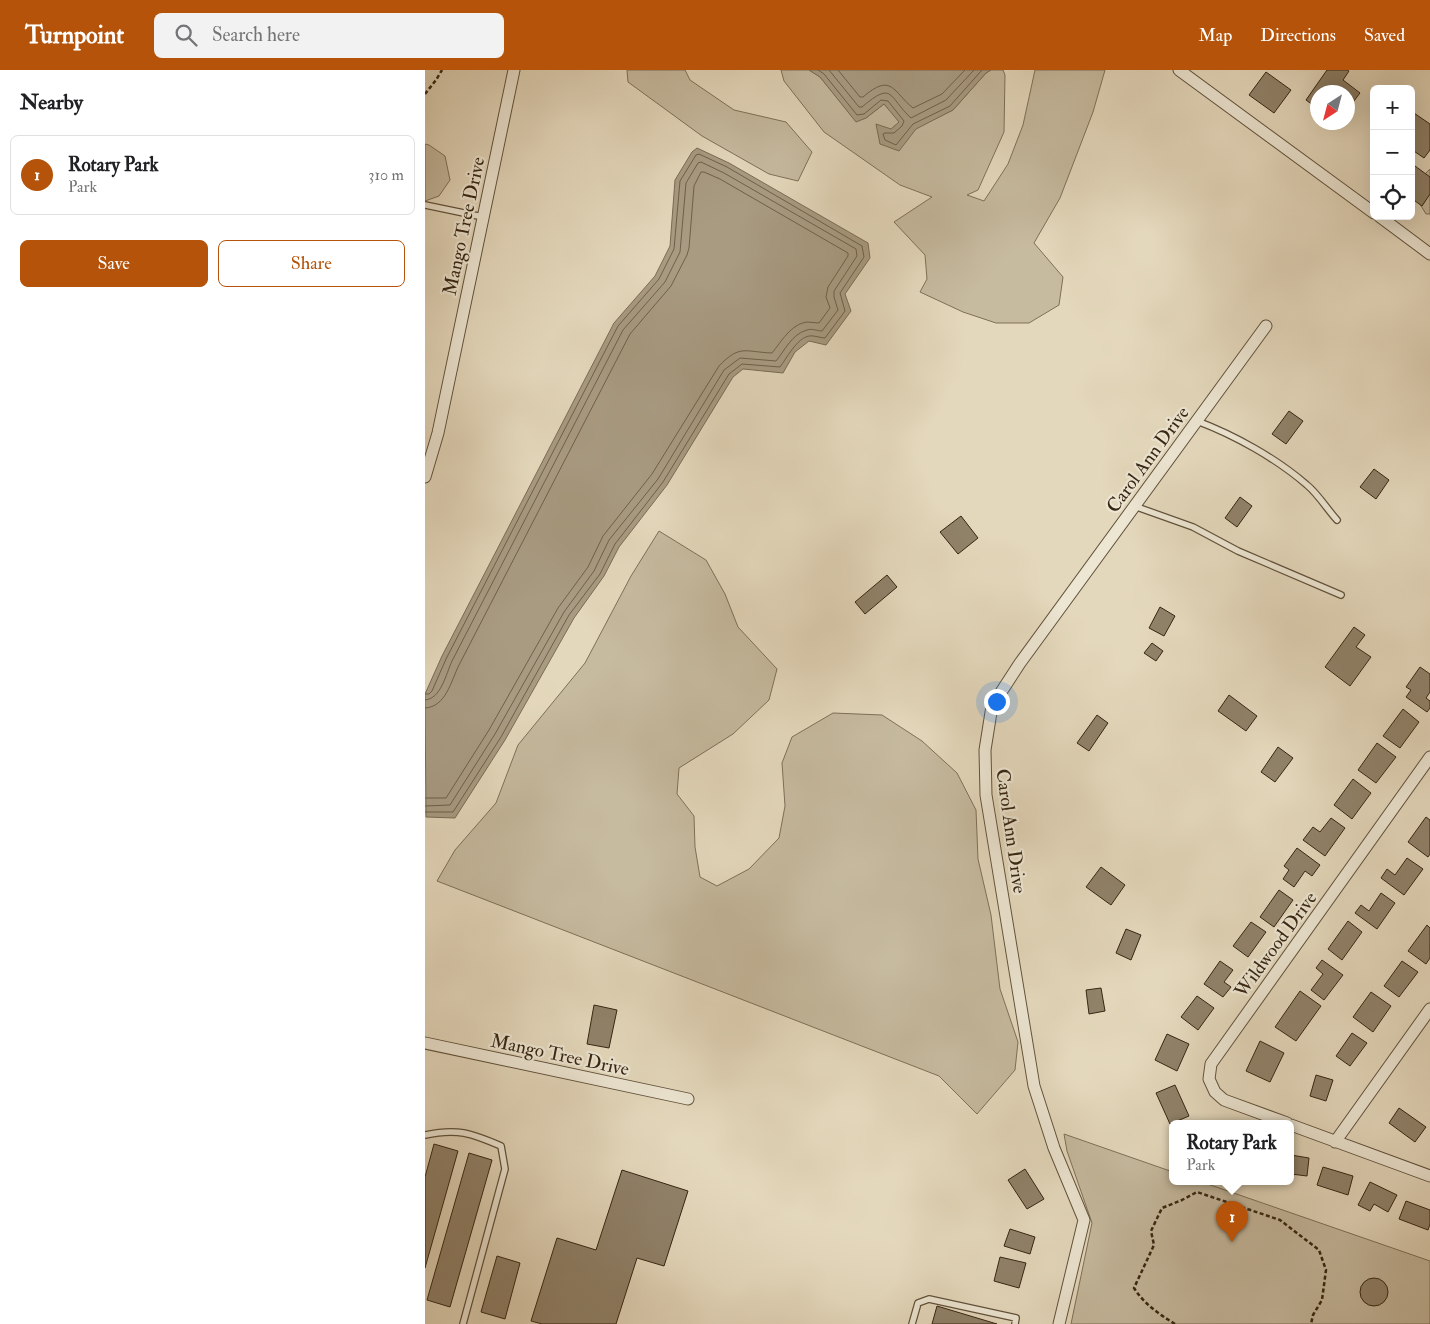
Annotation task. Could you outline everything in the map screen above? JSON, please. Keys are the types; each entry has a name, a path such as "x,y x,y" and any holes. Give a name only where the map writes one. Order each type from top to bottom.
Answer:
{"street":[{"name":"Mango Tree Drive","path":"425,477 438,433 514,70"},
{"path":"1179,70 1370,209"},
{"path":"1384,220 1430,254"},
{"name":"Carol Ann Drive","path":"1059,1324 1084,1220 1053,1148 1034,1086 986,795 985,750 992,706 1020,663 1266,326"},
{"name":"Wildwood Drive","path":"1279,1120 1224,1100 1215,1092 1209,1079 1211,1064 1430,757"},
{"path":"1335,1142 1430,1010"},
{"name":"Mango Tree Drive","path":"425,1043 688,1099"},
{"path":"1294,1126 1430,1176"}],"lane":[{"path":"425,205 483,217"},
{"path":"1197,421 1221,430 1246,444 1308,485 1337,520"},
{"path":"1134,506 1193,527 1238,551 1341,595"},
{"path":"425,1135 447,1130 477,1135 501,1146 505,1169 463,1324"},
{"path":"912,1324 918,1303 929,1299 1016,1318 1015,1324"}],"path":[{"path":"425,94 442,70"},
{"path":"1175,1324 1158,1314 1141,1299 1134,1288 1154,1245 1151,1231 1162,1208 1197,1192 1280,1220 1319,1250 1326,1270 1322,1300 1313,1315 1311,1324"}],"shaded area":[{"path":"627,70 685,70 690,80 734,110 786,122 812,152 798,181 769,174 702,136 628,82"},
{"path":"781,70 809,70 820,77 856,121 866,118 884,104 900,122 891,129 880,144 953,110 986,73 991,70 1003,70 1005,75 1004,132 978,190 967,195 984,201 1008,164 1023,125 1035,70 1105,70 1093,112 1060,198 1034,243 1063,277 1059,305 1029,323 996,323 963,312 920,292 927,279 925,255 894,222 932,197 900,185 824,132 784,81"},
{"path":"425,144 445,156 450,180 439,196 425,201"},
{"path":"1430,169 1430,214 1426,214 1415,196 1424,175"},
{"path":"659,531 706,560 725,594 738,627 777,669 769,700 733,734 679,768 677,794 694,816 695,847 700,877 717,886 749,869 779,838 785,806 782,763 792,737 833,713 882,715 922,741 957,773 976,810 978,859 991,915 1000,989 1018,1042 1015,1070 977,1114 939,1076 437,881 455,850 496,803 518,745 585,663 631,576"},
{"path":"1064,1134 1169,1171 1169,1185 1211,1185 1430,1261 1430,1324 1071,1324 1092,1223 1067,1151"}],"water":[{"path":"809,70 991,70 986,73 953,110 916,129 899,151 880,144 876,124 891,129 899,122 884,104 866,118 856,122 820,77"},
{"path":"697,148 729,163 868,243 870,258 845,294 851,311 826,345 809,341 795,352 783,373 743,369 733,377 667,485 619,547 604,576 574,618 505,740 455,818 426,817 425,694 442,656 614,323 655,276 670,246 675,180 692,152"}],"building":[{"path":"1327,70 1349,71 1343,80 1350,85 1316,85"},
{"path":"1266,72 1291,90 1274,113 1249,95"},
{"path":"1355,89 1360,93 1355,100"},
{"path":"1310,94 1310,103 1306,100"},
{"path":"1415,114 1430,124 1430,150 1424,158 1415,152"},
{"path":"1415,166 1430,177 1430,194 1422,206 1415,201"},
{"path":"1289,411 1303,421 1286,444 1272,434"},
{"path":"1374,469 1389,480 1376,499 1360,487"},
{"path":"1240,497 1252,506 1237,527 1225,518"},
{"path":"961,516 978,538 958,554 940,532"},
{"path":"887,575 897,587 865,614 855,602"},
{"path":"1160,607 1175,616 1164,636 1149,628"},
{"path":"1354,627 1365,635 1356,647 1371,657 1350,686 1325,667"},
{"path":"1152,643 1163,651 1156,661 1144,653"},
{"path":"1420,667 1430,674 1430,692 1426,698 1430,701 1430,708 1427,712 1406,697 1411,690 1406,687"},
{"path":"1229,695 1257,716 1246,731 1218,711"},
{"path":"1403,709 1419,722 1400,748 1383,736"},
{"path":"1097,715 1108,723 1089,751 1077,743"},
{"path":"1377,743 1396,757 1376,783 1358,770"},
{"path":"1278,747 1293,758 1275,782 1261,772"},
{"path":"1353,779 1371,793 1352,819 1334,805"},
{"path":"1426,817 1430,820 1430,854 1428,857 1408,842"},
{"path":"1331,818 1345,828 1325,856 1303,840 1313,827 1320,832"},
{"path":"1297,848 1320,865 1312,876 1305,871 1294,887 1283,879 1289,870 1284,866"},
{"path":"1407,858 1423,869 1404,895 1381,878 1387,869 1395,875"},
{"path":"1101,867 1125,885 1111,905 1086,887"},
{"path":"1279,890 1293,900 1274,927 1260,917"},
{"path":"1381,893 1395,903 1377,929 1355,913 1361,905 1369,911"},
{"path":"1348,921 1362,932 1342,960 1328,949"},
{"path":"1251,922 1266,932 1248,957 1233,946"},
{"path":"1427,925 1430,928 1430,958 1426,964 1408,951"},
{"path":"1126,929 1141,935 1131,960 1116,953"},
{"path":"1322,960 1343,975 1324,1000 1311,990 1323,974 1316,968"},
{"path":"1220,961 1233,970 1224,982 1231,987 1223,997 1204,984"},
{"path":"1402,961 1418,972 1399,997 1384,986"},
{"path":"1101,988 1105,1011 1089,1014 1086,990"},
{"path":"1300,991 1321,1006 1296,1041 1275,1027"},
{"path":"1371,992 1391,1006 1373,1032 1353,1017"},
{"path":"1197,996 1214,1008 1198,1030 1181,1017"},
{"path":"594,1005 617,1010 609,1048 587,1044"},
{"path":"1352,1033 1367,1043 1350,1066 1336,1056"},
{"path":"1167,1034 1189,1044 1177,1071 1155,1060"},
{"path":"1260,1041 1284,1053 1270,1082 1246,1071"},
{"path":"1316,1075 1333,1080 1326,1101 1310,1096"},
{"path":"1175,1085 1189,1116 1180,1120 1169,1120 1169,1122 1156,1093"},
{"path":"1399,1108 1426,1127 1415,1142 1389,1123"},
{"path":"434,1144 458,1151 425,1268 425,1177"},
{"path":"469,1153 492,1160 450,1307 427,1300"},
{"path":"1294,1156 1309,1158 1307,1176 1294,1174"},
{"path":"1323,1167 1353,1176 1348,1195 1317,1185"},
{"path":"1025,1169 1044,1199 1027,1209 1008,1180"},
{"path":"622,1170 688,1191 664,1266 637,1258 616,1324 542,1324 531,1321 557,1238 596,1250"},
{"path":"1370,1182 1397,1195 1388,1212 1374,1204 1370,1211 1358,1205"},
{"path":"1406,1201 1430,1210 1428,1230 1399,1219"},
{"path":"1010,1229 1035,1237 1030,1254 1004,1246"},
{"path":"497,1256 520,1263 505,1319 481,1312"},
{"path":"1000,1257 1026,1263 1019,1288 994,1281"},
{"path":"1374,1278 1384,1282 1388,1292 1384,1302 1374,1306 1364,1302 1360,1292 1364,1282"},
{"path":"937,1306 997,1324 932,1324"}],"place":[{"name":"Rotary Park","path":"1232,1242"}]}
